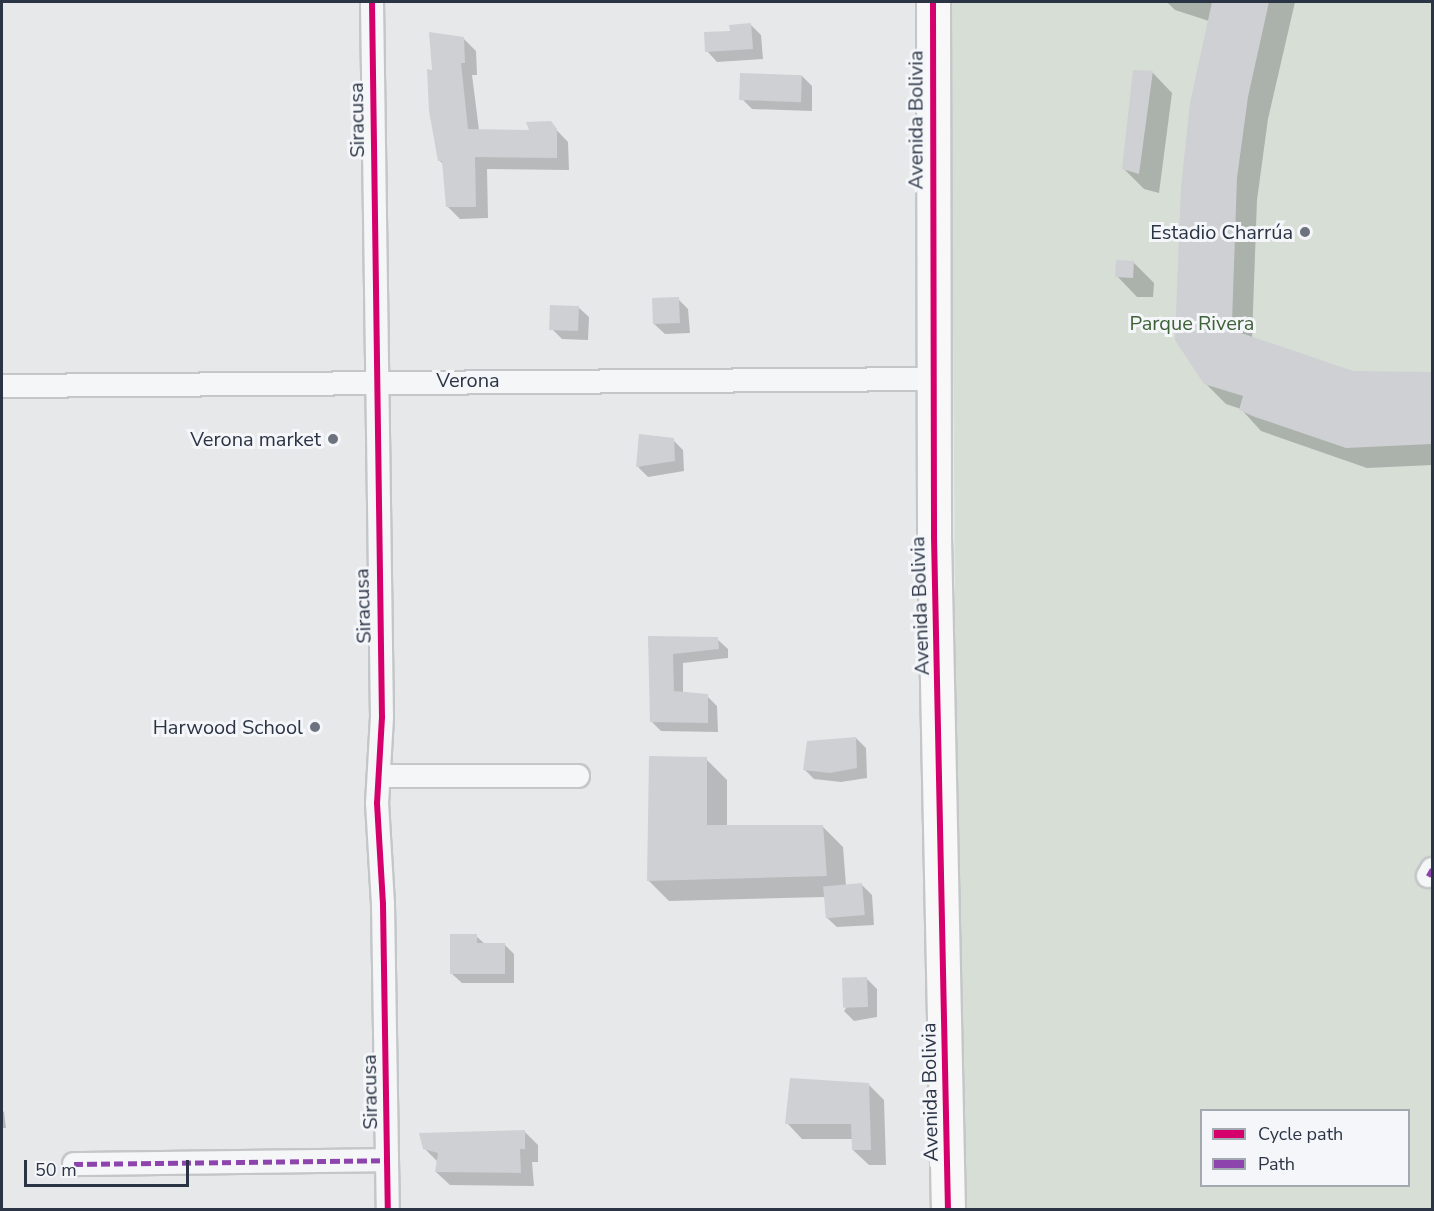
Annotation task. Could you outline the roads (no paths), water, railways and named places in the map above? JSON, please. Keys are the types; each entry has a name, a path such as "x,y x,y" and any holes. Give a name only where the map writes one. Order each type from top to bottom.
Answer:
{"street":[{"name":"Siracusa","path":"372,2 382,717 379,776 388,1209"},
{"name":"Avenida Bolivia","path":"933,2 934,537 948,1209"},
{"name":"Verona","path":"2,386 376,381 935,379"},
{"path":"379,776 578,776"},
{"path":"74,1164 387,1160"}],"place":[{"name":"Estadio Charrúa","path":"1305,232"},
{"name":"Verona market","path":"333,439"},
{"name":"Harwood School","path":"315,727"}],"park label":[{"name":"Parque Rivera","path":"1192,323"}]}
